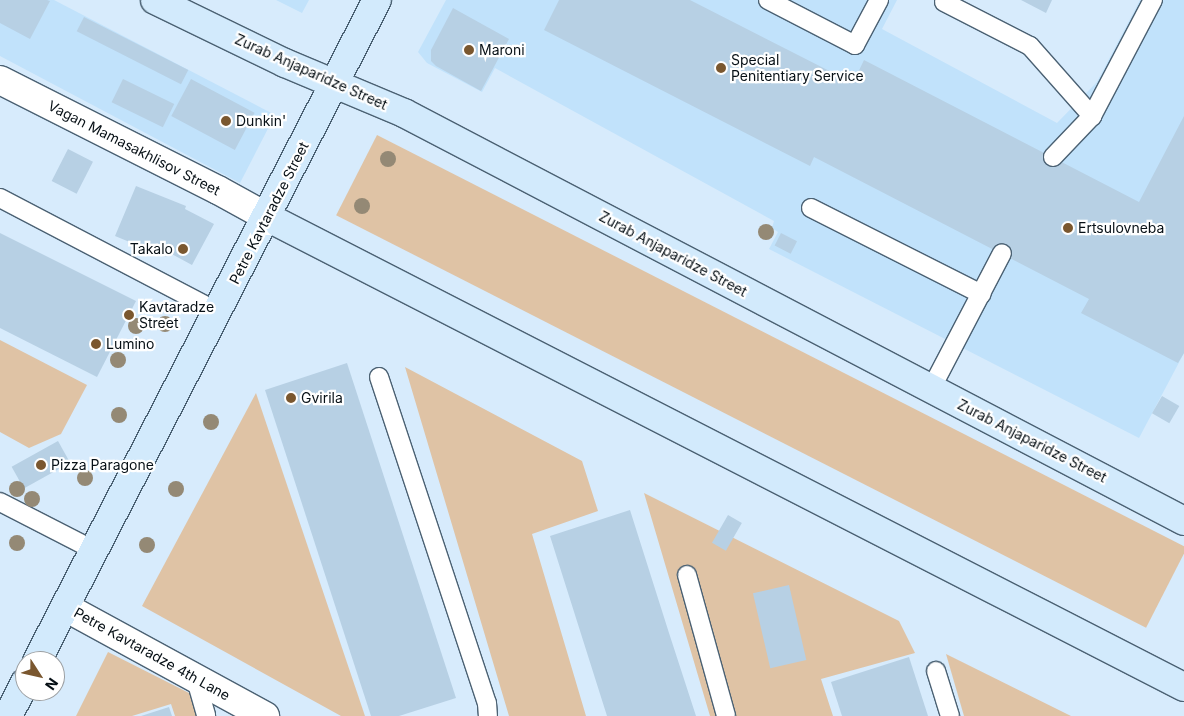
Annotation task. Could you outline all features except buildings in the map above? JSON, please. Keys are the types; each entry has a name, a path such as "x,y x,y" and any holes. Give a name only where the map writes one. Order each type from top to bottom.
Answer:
{"main road":[{"name":"Zurab Anjaparidze Street","path":"155,0 285,63 404,113 1184,520"},
{"name":"Petre Kavtaradze Street","path":"41,651 378,0"},
{"path":"267,217 1184,688"},
{"path":"8,716 16,701"}],"street":[{"name":"Vagan Mamasakhlisov Street","path":"0,80 218,190 267,217"},
{"name":"Petre Kavtaradze 4th Lane","path":"65,606 196,680 265,716"}],"lane":[{"path":"768,0 856,45 879,0"},
{"path":"1053,157 1092,116 1153,0"},
{"path":"944,2 1030,46 1092,116"},
{"path":"0,198 218,312"},
{"path":"811,208 981,294"},
{"path":"931,389 1002,254"},
{"path":"379,377 484,694 488,716"},
{"path":"0,502 94,550"},
{"path":"687,575 726,716"},
{"path":"936,671 950,716"},
{"path":"196,680 206,716"}],"shaded area":[{"path":"0,0 54,0 275,115 240,183 0,56"},
{"path":"276,0 309,0 302,13"},
{"path":"446,0 897,0 882,29 1057,123 1097,82 1140,0 1184,0 1184,353 1139,438 769,249 778,232 772,228 774,221 495,68 482,92 427,63 418,52"},
{"path":"377,135 1184,546 1184,553 1146,628 336,215"},
{"path":"0,340 87,385 61,434 29,448 0,432"},
{"path":"405,367 582,461 598,511 532,534 586,716 509,716"},
{"path":"256,393 365,716 341,716 142,606"},
{"path":"644,493 899,621 915,653 821,679 833,716 710,716"},
{"path":"108,652 191,694 202,716 175,716 171,704 132,716 76,716"},
{"path":"946,654 1071,716 964,716"}],"place":[{"name":"Maroni","path":"469,50"},
{"name":"Special Penitentiary Service","path":"721,68"},
{"name":"Dunkin'","path":"226,121"},
{"name":"Ertsulovneba","path":"1068,228"},
{"name":"Takalo","path":"183,249"},
{"name":"Kavtaradze Street","path":"129,315"},
{"name":"Lumino","path":"96,344"},
{"name":"Gvirila","path":"291,398"},
{"name":"Pizza Paragone","path":"41,465"}]}
